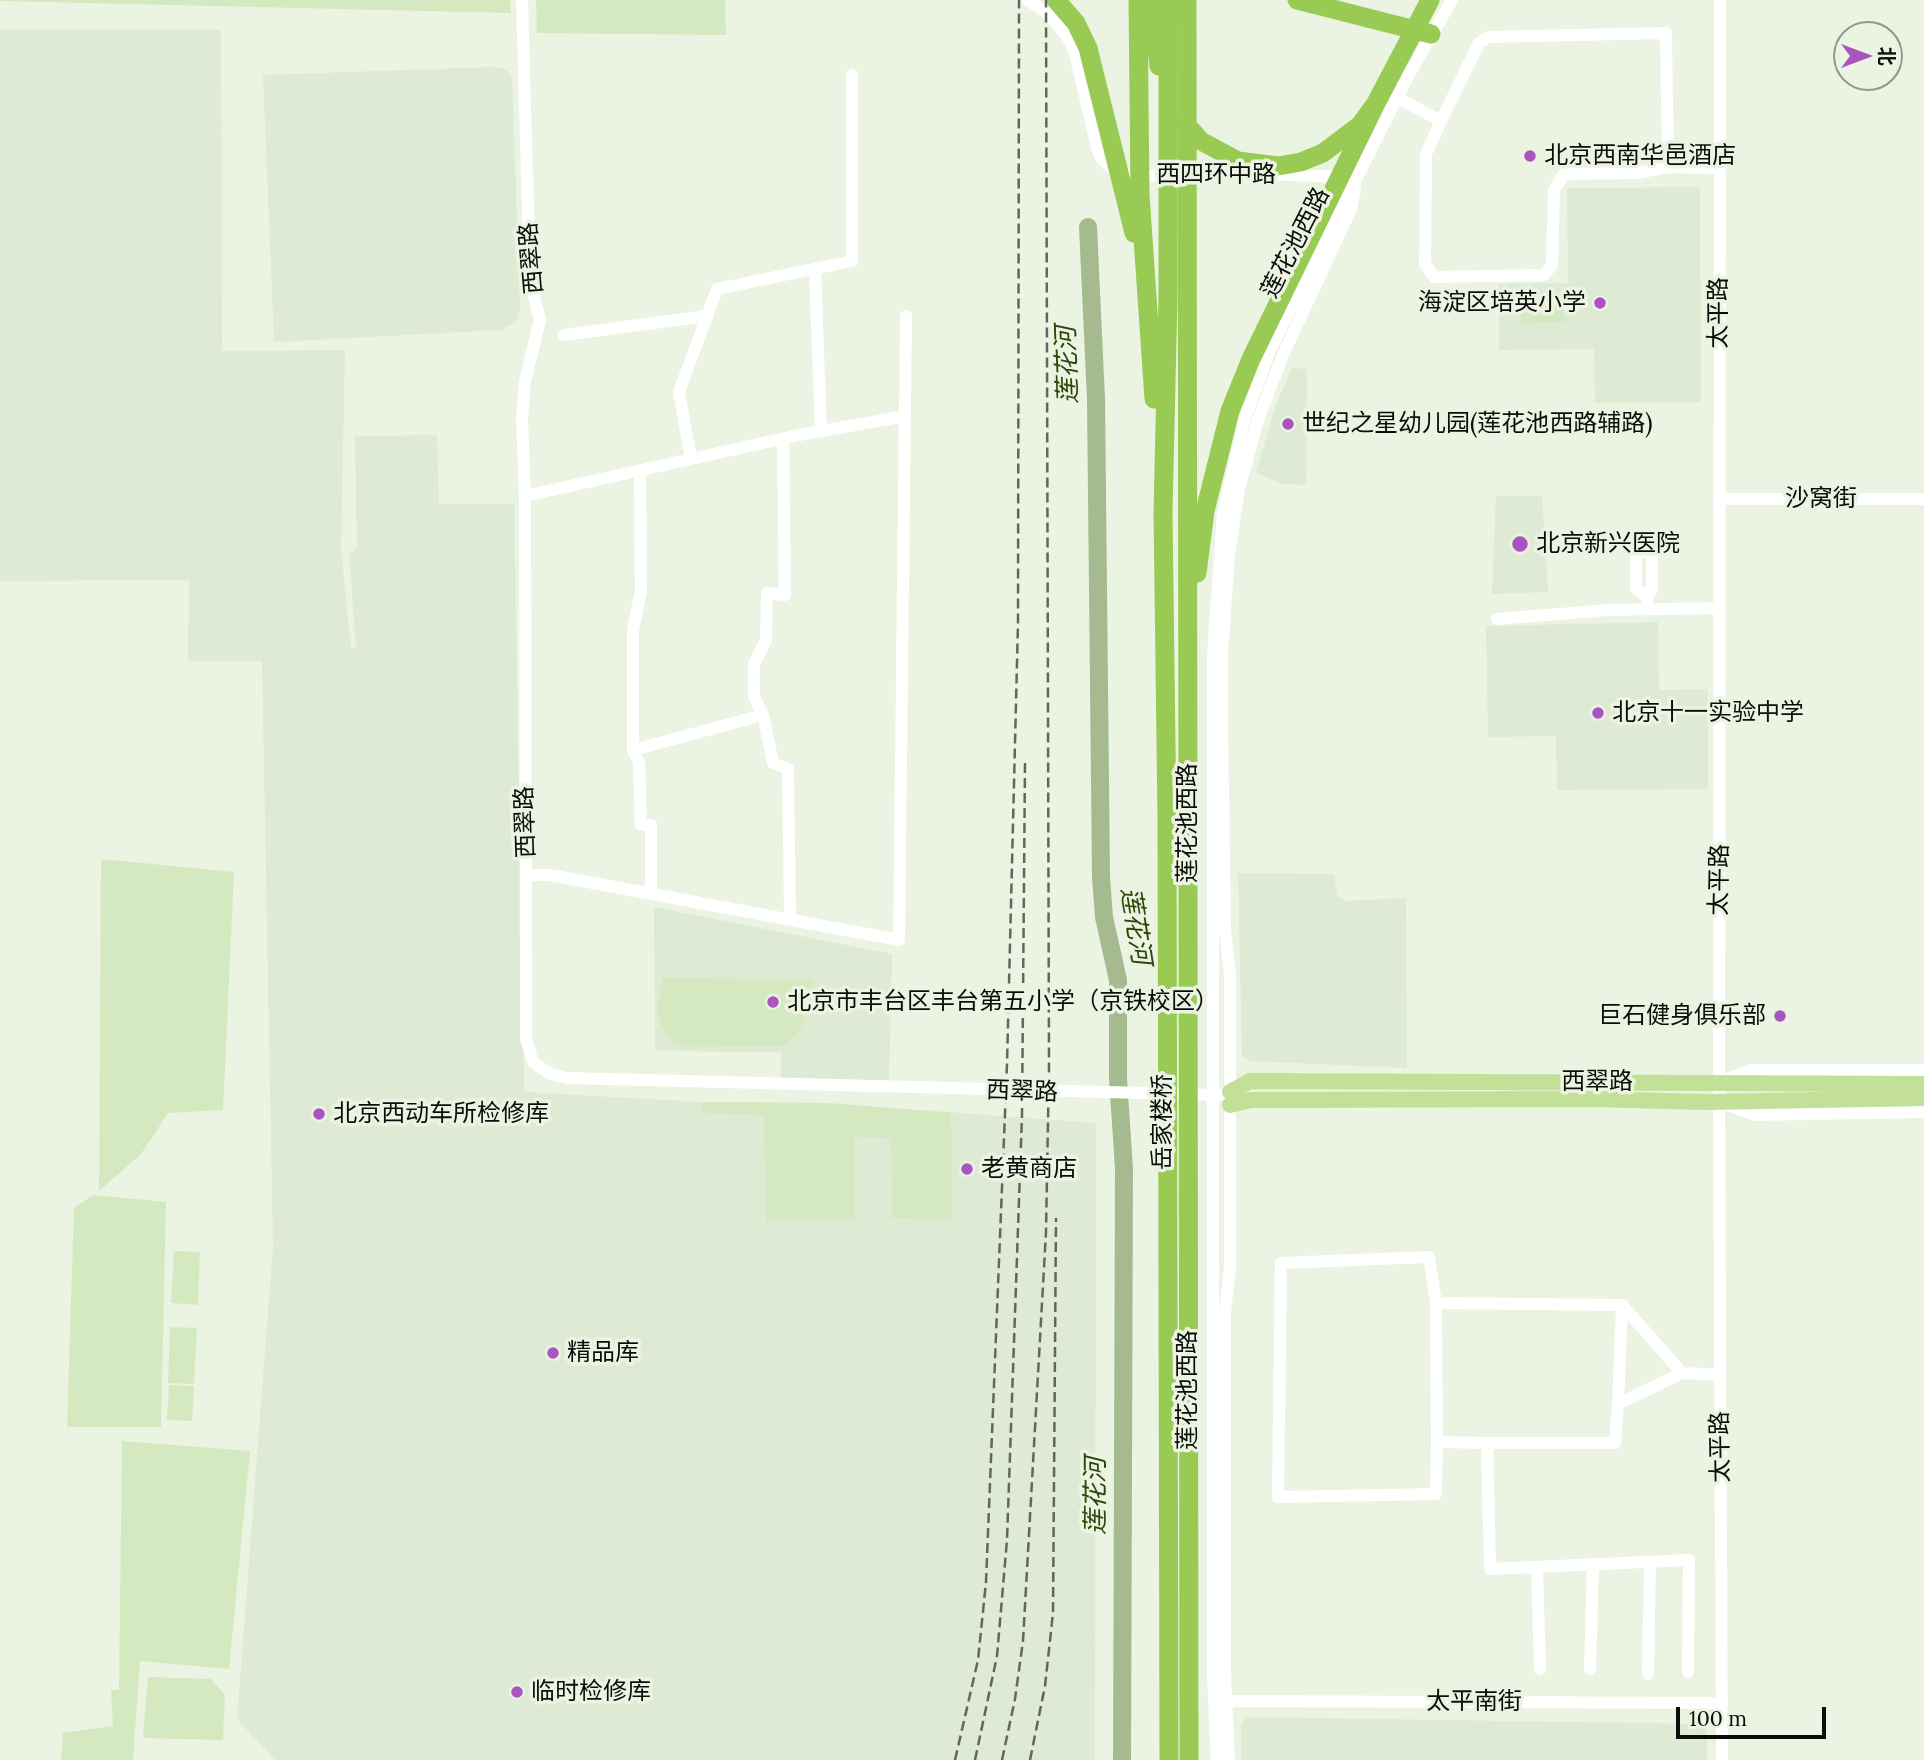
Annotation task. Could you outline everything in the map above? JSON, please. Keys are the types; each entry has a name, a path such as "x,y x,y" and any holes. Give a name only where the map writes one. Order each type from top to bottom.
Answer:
{"highway":[{"path":"1056,0 1076,23 1097,74 1133,197 1146,278 1163,512"},
{"path":"1133,197 1138,0"},
{"path":"1152,0 1155,52 1172,104 1186,125 1219,153 1259,165 1301,162 1341,140 1376,103"},
{"name":"莲花池西路","path":"1167,0 1187,653 1187,820"},
{"name":"莲花池西路","path":"1167,821 1163,512 1177,297 1187,0"},
{"path":"1297,0 1431,34"},
{"path":"1187,653 1205,510 1230,411 1268,325 1376,103 1430,0"},
{"name":"岳家楼桥","path":"1179,1425 1187,820"},
{"name":"岳家楼桥","path":"1167,821 1179,1425"},
{"name":"莲花池西路","path":"1169,1760 1179,1425"},
{"name":"莲花池西路","path":"1179,1425 1189,1760"}],"main road":[{"name":"西翠路","path":"1230,1099 1250,1082 1924,1083"},
{"name":"西翠路","path":"1230,1099 1718,1102 1924,1098"}],"street":[{"name":"西翠路","path":"522,0 530,281 540,320 526,381 522,419 525,496 526,1039 533,1062 550,1074 582,1078 1230,1099"},
{"name":"西四环中路","path":"1028,0 1050,15 1068,38 1075,53 1097,148 1101,158 1115,172 1135,176 1238,173 1357,178"},
{"path":"1357,178 1431,34 1452,0"},
{"name":"太平路","path":"1720,0 1718,1102 1722,1760"},
{"path":"1668,167 1666,33 1488,37 1479,43 1426,155 1425,264 1434,277 1544,275 1552,265 1553,190 1564,174 1637,173 1668,167 1719,167"},
{"path":"691,459 679,392 717,289 852,261 852,75"},
{"path":"1398,98 1441,121"},
{"name":"莲花池西路","path":"1217,1760 1213,1678 1213,655 1223,514 1245,418 1271,348 1357,178"},
{"name":"莲花池西路","path":"1229,1760 1225,1312 1230,1268 1230,975 1225,929 1222,654 1229,554 1240,489 1258,419 1283,355 1351,209 1357,178"},
{"path":"815,269 821,431"},
{"path":"564,335 707,316"},
{"path":"527,875 550,875 650,892 900,940 906,316"},
{"path":"525,496 783,439 905,416"},
{"path":"783,439 785,595 767,593 765,640 754,664 754,696 763,715 773,763 788,769 790,919"},
{"path":"640,471 641,591 633,630 633,750 639,762 641,825 651,825 650,892"},
{"name":"沙窝街","path":"1719,499 1924,499"},
{"path":"1497,619 1647,603 1719,608"},
{"path":"633,750 763,715"},
{"path":"1718,1082 1750,1070 1924,1070"},
{"path":"1718,1102 1755,1115 1924,1112"},
{"path":"1429,1257 1436,1303 1436,1494 1278,1497 1281,1264 1429,1257"},
{"path":"1436,1303 1622,1305 1682,1373"},
{"path":"1437,1441 1615,1443 1622,1305"},
{"path":"1618,1404 1682,1373 1720,1375"},
{"path":"1487,1443 1490,1569 1689,1560 1688,1671"},
{"path":"1648,1674 1650,1562"},
{"path":"1590,1669 1593,1564"},
{"path":"1537,1567 1540,1669"},
{"name":"太平南街","path":"1227,1701 1722,1703"}],"shaded area":[{"path":"0,29 221,30 222,351 345,350 341,549 351,648 356,647 349,554 357,549 355,436 437,435 439,504 514,504 524,1092 701,1102 827,1103 1096,1123 1095,1760 275,1760 237,1719 273,1247 262,661 188,661 189,580 0,581"},
{"path":"494,67 507,70 512,78 520,307 516,321 501,330 274,342 263,75"},
{"name":"海淀区培英小学","path":"1700,187 1701,402 1595,403 1594,349 1499,350 1499,284 1568,283 1567,188"},
{"name":"世纪之星幼儿园(莲花池西路辅路)","path":"1292,368 1307,369 1306,485 1283,484 1256,472 1276,405"},
{"name":"北京新兴医院","path":"1496,496 1542,496 1548,592 1492,594"},
{"name":"北京十一实验中学","path":"1658,622 1659,690 1708,689 1708,789 1557,790 1556,736 1488,737 1486,626"},
{"path":"1238,873 1334,874 1337,896 1346,901 1406,898 1407,1068 1250,1061 1242,1056"},
{"name":"北京市丰台区丰台第五小学（京铁校区）","path":"654,907 892,954 889,1081 781,1078 781,1052 655,1051"},
{"path":"1245,1717 1707,1724 1707,1760 1241,1760 1241,1726"}],"green space":[{"path":"510,0 511,13 0,1"},
{"path":"536,0 725,0 726,35 537,33"},
{"path":"1564,299 1564,322 1521,323 1521,300"},
{"path":"101,859 234,872 223,1110 168,1113 141,1154 99,1191"},
{"path":"662,978 814,980 814,992 794,991 803,1003 805,1020 801,1029 784,1046 689,1047 672,1042 661,1026 658,1008"},
{"path":"701,1102 827,1103 951,1113 952,1220 892,1218 891,1138 853,1137 855,1219 766,1221 764,1115 702,1113"},
{"path":"93,1195 166,1202 161,1427 67,1427 74,1208"},
{"path":"174,1251 200,1252 198,1305 171,1303"},
{"path":"170,1327 197,1328 194,1384 168,1383"},
{"path":"169,1385 194,1386 192,1421 167,1420"},
{"path":"122,1441 250,1451 229,1669 140,1661 133,1760 61,1760 63,1733 113,1726 111,1690 119,1690"},
{"path":"148,1677 211,1679 225,1695 223,1740 143,1738"}],"waterway":[{"name":"莲花河","path":"1088,227 1096,399 1101,877 1104,917 1118,980 1118,1078 1124,1169 1122,1760"}],"railway":[{"path":"955,1760 978,1660 986,1582 1007,1064 1018,623 1019,0"},
{"path":"1002,1760 1015,1699 1023,1641 1046,1232 1049,1066 1046,0"},
{"path":"975,1760 997,1656 1007,1540 1022,1115 1025,763"},
{"path":"1030,1760 1045,1686 1053,1613 1056,1218"}],"place":[{"name":"北京西南华邑酒店","path":"1530,156"},
{"name":"海淀区培英小学","path":"1600,303"},
{"name":"世纪之星幼儿园(莲花池西路辅路)","path":"1288,424"},
{"name":"北京新兴医院","path":"1520,544"},
{"name":"北京十一实验中学","path":"1598,713"},
{"name":"北京市丰台区丰台第五小学（京铁校区）","path":"773,1002"},
{"name":"巨石健身俱乐部","path":"1780,1016"},
{"name":"北京西动车所检修库","path":"319,1114"},
{"name":"老黄商店","path":"967,1169"},
{"name":"精品库","path":"553,1353"},
{"name":"临时检修库","path":"517,1692"}]}
